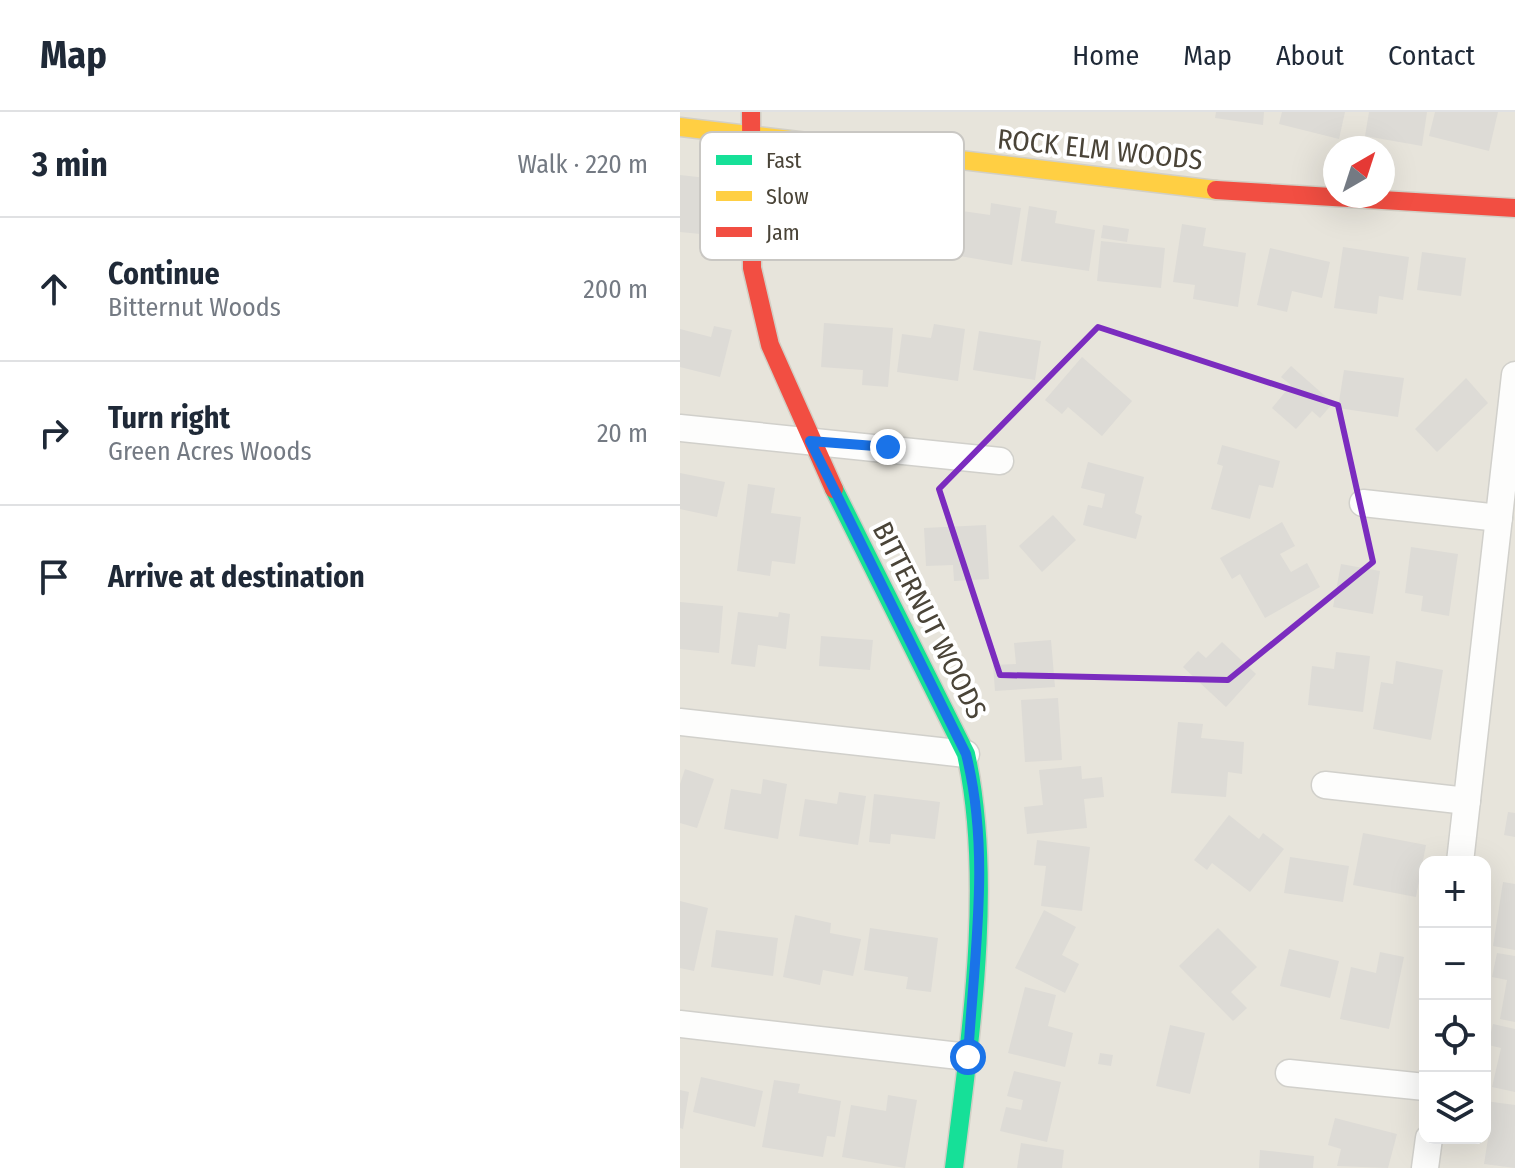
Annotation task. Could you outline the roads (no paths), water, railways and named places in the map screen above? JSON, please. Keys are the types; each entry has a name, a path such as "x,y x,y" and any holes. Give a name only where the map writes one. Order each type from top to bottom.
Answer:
{"street":[{"name":"BITTERNUT WOODS","path":"750,132 751,112"},
{"name":"ROCK ELM WOODS","path":"680,127 715,132"},
{"name":"ROCK ELM WOODS","path":"964,161 1240,193 1515,208"},
{"name":"BITTERNUT WOODS","path":"752,260 770,345 810,441 966,754 976,796 980,856 968,1057 954,1168"},
{"path":"1461,856 1515,375"},
{"path":"680,428 1000,461"},
{"path":"1363,503 1499,518"},
{"path":"680,722 966,754"},
{"path":"1325,785 1467,801"},
{"path":"680,1024 968,1057"},
{"path":"1289,1073 1419,1086"},
{"path":"1425,1168 1428,1144"}]}
